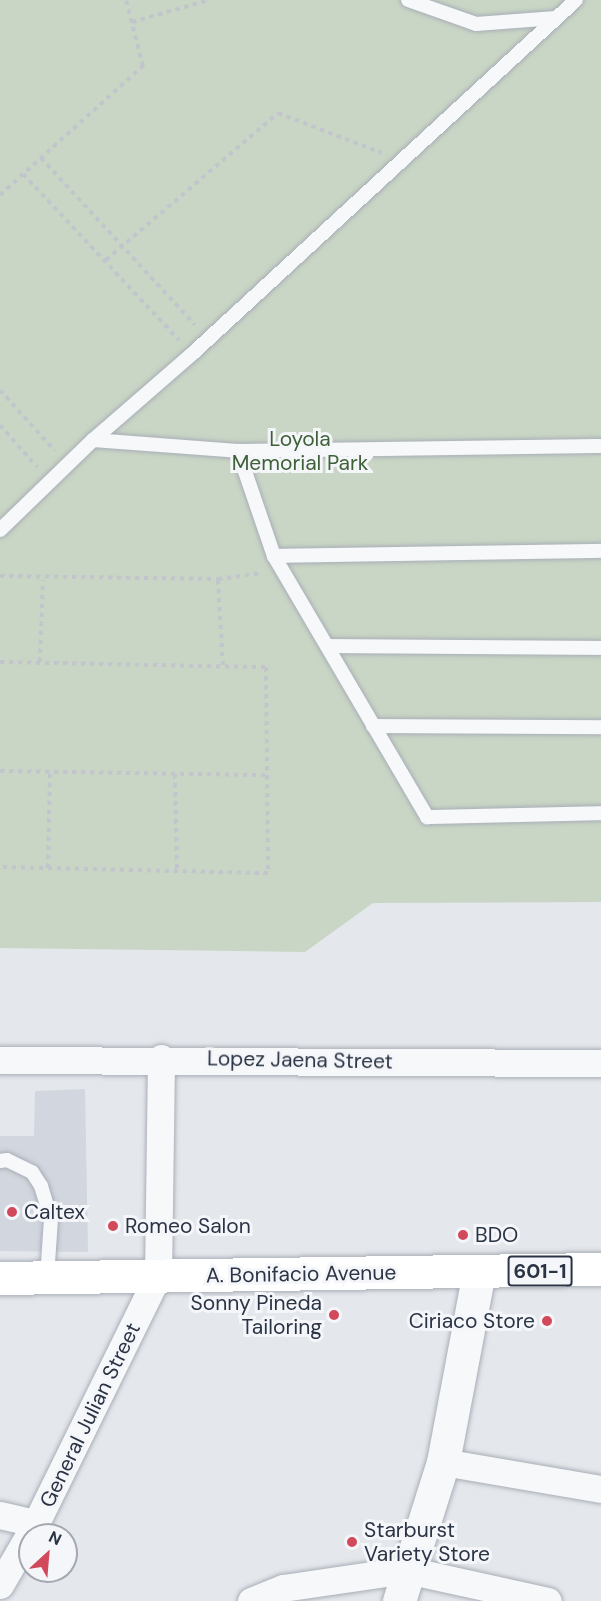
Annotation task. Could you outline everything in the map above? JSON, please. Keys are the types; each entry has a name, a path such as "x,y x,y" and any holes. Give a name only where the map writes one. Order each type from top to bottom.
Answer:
{"main road":[{"name":"A. Bonifacio Avenue","path":"0,1278 601,1269"}],"street":[{"name":"Lopez Jaena Street","path":"0,1060 161,1058 601,1063"},
{"path":"158,1275 161,1058"},
{"path":"399,1601 443,1462 480,1272"},
{"name":"General Julian Street","path":"36,1523 158,1275"},
{"path":"443,1462 601,1488"},
{"path":"0,1515 36,1523"},
{"name":"General Julian Street","path":"0,1585 18,1554"},
{"path":"252,1601 283,1588 407,1570 548,1601"}],"lane":[{"path":"408,0 476,24 556,18"},
{"path":"0,530 93,440 192,354 576,0"},
{"path":"93,440 238,451 601,446"},
{"path":"238,451 274,556 330,646 373,726 427,817 601,813"},
{"path":"274,556 601,551"},
{"path":"330,646 601,648"},
{"path":"373,726 601,727"},
{"path":"0,1161 7,1160 32,1172 41,1186 51,1219 47,1277"}],"path":[{"path":"0,195 143,66 126,0"},
{"path":"132,22 209,0"},
{"path":"106,260 278,113 403,161"},
{"path":"41,158 208,339"},
{"path":"23,174 192,354"},
{"path":"0,390 67,465"},
{"path":"0,424 49,481"},
{"path":"0,576 43,580 218,579 284,570"},
{"path":"218,579 223,666"},
{"path":"40,662 43,580"},
{"path":"0,662 267,667 268,873 0,867"},
{"path":"0,771 267,775"},
{"path":"48,868 50,771"},
{"path":"175,774 177,871"}],"shaded area":[{"path":"85,1089 88,1252 0,1251 0,1136 34,1136 35,1091"}],"green space":[{"name":"Loyola Memorial Park","path":"0,0 601,0 601,902 373,903 305,952 0,948"}],"place":[{"name":"Caltex","path":"12,1212"},
{"name":"Romeo Salon","path":"113,1226"},
{"name":"BDO","path":"463,1235"},
{"name":"Sonny Pineda Tailoring","path":"334,1315"},
{"name":"Ciriaco Store","path":"547,1321"},
{"name":"Starburst Variety Store","path":"352,1542"}]}
